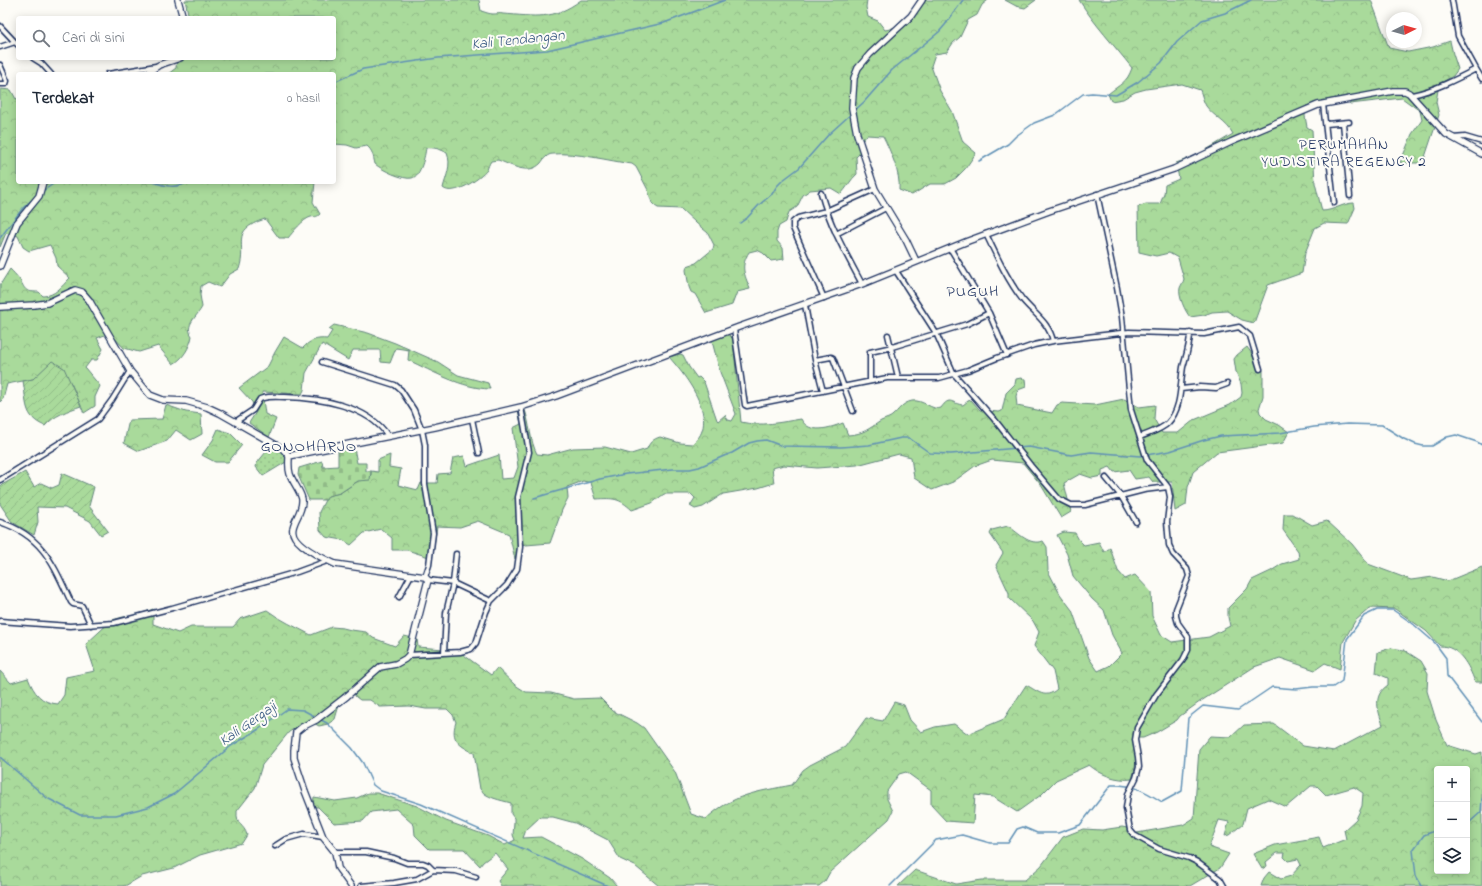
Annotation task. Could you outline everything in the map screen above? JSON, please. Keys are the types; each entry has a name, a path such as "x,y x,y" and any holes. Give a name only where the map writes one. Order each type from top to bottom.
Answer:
{"street":[{"path":"178,0 182,16"},
{"path":"916,261 906,240 875,189 857,134 852,108 854,78 858,68 877,47 911,16 922,0"},
{"path":"1452,0 1458,36 1482,79"},
{"path":"0,26 16,44"},
{"path":"0,47 16,44"},
{"path":"36,60 49,72"},
{"path":"119,72 159,65 174,60"},
{"path":"0,65 7,82 6,84 0,84"},
{"path":"149,72 159,65"},
{"path":"1412,95 1437,88 1476,69"},
{"path":"289,456 422,430 521,407 594,382 734,329 862,284 986,234 1097,194 1174,169 1245,136 1323,104 1394,91 1405,91 1412,95 1439,127 1453,138 1482,154"},
{"path":"1323,104 1334,203"},
{"path":"1343,122 1350,196"},
{"path":"1326,124 1349,122"},
{"path":"1453,138 1465,137 1482,142"},
{"path":"0,266 17,223 40,194 42,184"},
{"path":"824,298 802,251 792,225 793,222 798,218 826,211 875,189"},
{"path":"821,193 826,211 836,234 862,284"},
{"path":"1097,194 1117,288 1130,402 1134,423 1140,437 1146,460 1168,487 1170,497 1167,522 1168,545 1173,554 1187,569 1189,576 1176,609 1178,623 1188,637 1188,645 1183,660 1156,695 1137,728 1135,740 1139,762 1136,778 1130,789 1126,808 1130,830 1134,835 1159,849 1197,862 1220,879 1224,886"},
{"path":"836,234 886,208"},
{"path":"986,234 1008,277 1023,300 1048,327 1053,341"},
{"path":"950,248 989,313 1007,354"},
{"path":"896,271 936,333 954,374 994,419 1059,499 1067,504 1079,505 1144,490 1168,487"},
{"path":"0,307 34,305 53,300 75,290 82,292 89,300 130,371 145,390 156,398 196,404 220,413 283,448 289,456 289,472 300,494 302,502 300,512 293,528 293,536 299,543 327,560 350,566 453,582 491,601"},
{"path":"805,305 815,360 823,391"},
{"path":"870,381 870,352 892,347 967,324 989,313"},
{"path":"734,329 746,405 870,381 898,377 934,378 968,370 1034,345 1053,341 1123,333 1142,332 1204,334 1239,327 1250,336 1260,370"},
{"path":"1140,437 1160,429 1169,422 1175,412 1181,389 1183,367 1190,334"},
{"path":"888,335 898,377"},
{"path":"815,360 831,357 834,358 843,387 853,411"},
{"path":"322,362 395,385 401,390 414,410 422,430 426,454 425,484 433,533 429,565 409,655 396,664 380,667 347,696 316,720 302,727 296,732 294,758 298,772 317,825 323,837 335,852 338,868 351,886"},
{"path":"0,480 98,419 130,371"},
{"path":"1181,389 1200,387 1216,388 1226,384"},
{"path":"235,422 253,410 263,398 298,397 334,403 360,412 376,422 388,436"},
{"path":"409,655 466,651 474,646 491,601 507,585 517,569 520,547 518,497 529,452 521,407"},
{"path":"472,418 479,453"},
{"path":"1106,478 1120,496 1136,522"},
{"path":"0,522 17,528 43,549 54,565 72,604 82,606 91,626"},
{"path":"444,653 446,613 453,582 456,554"},
{"path":"0,621 91,626 114,624 297,572 327,560"},
{"path":"398,597 411,575"},
{"path":"275,846 286,839 304,834 323,837"},
{"path":"335,852 366,852 394,858 407,863 423,863 428,865 433,870"},
{"path":"361,886 417,879 433,870 456,871 476,877"}],"green space":[{"path":"185,0 479,0 481,11 488,13 544,16 562,11 581,0 867,0 866,7 868,17 878,21 885,30 891,29 901,23 909,15 918,0 988,0 982,5 977,15 968,20 960,37 953,43 947,52 935,54 931,66 940,91 952,111 963,142 976,153 965,169 956,178 945,184 930,184 912,195 899,190 897,170 883,136 867,135 862,141 865,148 856,157 857,174 841,194 831,188 810,190 803,195 797,207 789,212 786,222 779,226 777,241 783,248 784,259 771,261 763,253 757,250 749,252 746,257 744,270 750,289 737,292 732,305 706,313 695,294 691,292 686,270 687,266 696,263 713,249 714,245 708,233 681,209 658,208 655,206 652,203 648,190 636,167 632,164 582,155 551,154 536,167 526,169 514,167 498,160 491,161 484,174 473,182 459,189 447,190 443,188 449,166 447,153 442,150 426,148 422,165 418,173 412,178 403,178 387,172 375,164 372,152 367,146 356,148 347,145 336,144 336,72 171,72 176,68 177,60 336,60 336,16 189,16"},
{"path":"1005,0 1036,0 1025,8 1016,6"},
{"path":"1079,0 1371,0 1386,40 1386,48 1408,52 1433,47 1450,41 1458,69 1453,76 1439,84 1436,102 1439,115 1423,163 1400,163 1412,134 1422,120 1420,111 1402,98 1350,104 1346,96 1306,106 1305,116 1307,127 1312,130 1315,183 1322,211 1354,203 1355,208 1348,224 1324,223 1315,228 1305,253 1302,273 1268,285 1254,323 1242,320 1227,311 1212,312 1190,317 1184,307 1180,295 1180,288 1184,279 1178,258 1169,253 1156,256 1139,252 1138,207 1146,204 1160,204 1164,194 1165,185 1179,179 1176,163 1196,156 1233,134 1227,126 1206,106 1200,90 1182,84 1146,89 1135,92 1123,99 1111,101 1108,94 1128,77 1132,68"},
{"path":"0,89 11,90 16,99 16,184 315,184 313,202 320,214 305,220 288,238 279,238 265,219 247,228 242,239 242,252 239,269 230,274 220,287 208,282 201,286 200,295 202,307 189,328 192,336 190,344 186,352 177,362 173,364 158,346 139,352 124,348 110,333 97,338 103,349 97,360 91,360 85,368 100,386 95,397 95,406 84,413 71,383 33,379 7,384 3,399 0,402 0,285 10,269 27,291 39,292 43,296 47,296 55,292 70,278 57,266 56,258 50,245 29,251 23,247 18,236 6,233 0,247"},
{"path":"334,325 368,333 395,343 438,362 458,375 488,383 490,389 458,383 408,360 409,350 396,348 390,363 381,362 380,350 353,350 348,360 322,344 306,373 304,390 302,394 262,392 265,414 276,419 269,437 249,423 256,412 252,402 239,388 268,366 284,337 303,348 314,340 327,339 332,331 329,329"},
{"path":"728,334 733,339 741,422 771,424 801,419 805,424 814,429 832,427 843,423 848,435 866,431 881,421 891,417 903,405 912,401 920,402 934,408 941,408 949,401 963,405 971,400 980,410 998,412 1002,411 1006,393 1015,384 1016,379 1021,378 1025,379 1026,387 1018,390 1016,396 1017,406 1052,413 1057,405 1062,403 1095,405 1124,399 1139,407 1155,405 1154,419 1162,433 1178,433 1194,420 1230,405 1241,397 1241,384 1236,372 1234,359 1247,347 1255,358 1257,368 1263,370 1263,396 1259,409 1260,413 1266,419 1289,432 1283,443 1217,452 1193,472 1188,487 1186,505 1175,511 1172,482 1153,482 1149,477 1135,479 1129,470 1114,472 1110,467 1102,470 1102,476 1092,478 1080,474 1064,483 1071,512 1061,518 1041,485 1023,463 992,460 975,466 953,482 932,490 914,478 911,457 899,454 857,465 817,468 784,465 772,468 774,483 758,488 723,494 703,507 695,509 690,506 695,498 691,494 664,494 652,503 632,510 620,501 596,499 591,483 583,481 567,487 568,498 550,543 521,544 515,559 509,534 478,521 460,527 437,526 432,558 407,550 392,550 392,538 381,529 364,533 351,545 343,540 326,537 320,530 319,512 327,496 340,493 358,481 371,476 371,471 378,472 378,460 390,455 389,467 401,469 398,485 418,490 421,483 437,483 438,474 450,473 453,458 464,456 467,466 499,455 501,479 514,478 518,467 513,428 521,424 518,410 525,410 533,444 537,454 547,455 573,448 605,447 631,454 647,449 655,439 660,437 680,443 692,444 700,435 703,424 702,412 692,387 669,357 680,354 683,355 697,378 699,377 704,382 717,420 718,421 725,415 728,420 732,421 736,414 720,372 712,341 716,337"},
{"path":"52,361 64,368 81,406 57,416 45,426 33,418 29,413 23,381 33,379"},
{"path":"166,405 186,412 201,414 202,434 191,440 176,430 167,441 139,451 124,443 129,420 162,419"},
{"path":"218,429 230,433 242,445 228,462 215,462 202,455 213,440"},
{"path":"270,447 280,450 286,455 286,462 263,476 256,467 257,463"},
{"path":"354,448 357,463 366,463 366,471 371,471 370,480 358,481 340,493 328,496 326,500 309,500 298,475 299,468 322,461 323,467 338,466 338,451"},
{"path":"25,472 34,487 41,483 52,488 59,485 62,473 94,487 89,506 108,531 101,535 90,521 65,508 37,507 38,522 34,535 12,522 0,504 0,486"},
{"path":"1284,514 1293,514 1312,525 1327,521 1352,544 1368,564 1411,580 1433,577 1448,581 1482,567 1482,682 1475,682 1470,670 1458,653 1453,649 1440,646 1426,631 1395,609 1370,608 1355,621 1343,642 1340,669 1325,663 1315,670 1280,658 1254,667 1201,701 1180,716 1177,720 1157,732 1143,738 1133,738 1136,758 1132,779 1115,778 1099,772 1089,765 1056,780 1041,795 1017,812 993,797 975,795 973,823 946,821 931,805 931,790 906,772 899,774 887,791 887,799 893,811 889,819 830,872 825,881 819,886 659,886 635,866 620,859 608,840 575,823 553,817 540,817 526,830 523,838 541,837 582,859 610,878 617,886 501,886 498,881 508,869 495,853 480,866 464,849 429,849 415,835 414,825 396,809 371,812 363,821 334,823 318,807 313,807 314,797 335,801 357,798 368,793 377,793 417,806 446,821 488,836 505,845 515,840 513,835 514,818 511,814 511,803 490,797 480,789 474,753 460,744 455,738 454,728 456,722 453,715 447,709 426,709 409,706 380,707 370,700 360,700 350,688 342,695 335,719 328,724 319,726 308,720 289,732 262,765 255,788 237,811 238,820 246,831 247,835 242,843 200,855 174,868 142,876 125,886 0,886 0,671 11,683 28,678 39,696 47,702 58,704 64,695 66,677 95,671 86,644 112,620 135,616 153,609 153,624 178,633 191,627 233,627 240,619 267,610 311,635 332,627 343,628 366,632 373,638 395,646 404,636 417,639 418,647 457,650 491,675 497,668 515,685 526,692 551,693 574,699 600,698 613,711 637,723 644,728 675,772 691,814 706,819 726,804 746,795 792,785 803,770 845,747 866,718 883,721 894,702 904,705 910,720 921,732 935,727 954,724 968,734 1004,719 1026,685 1045,694 1049,694 1057,689 1053,671 1034,646 1039,632 1033,621 1009,598 1009,593 996,565 1003,553 990,534 992,530 1008,526 1033,542 1043,541 1047,547 1048,571 1060,594 1072,610 1089,658 1098,671 1109,666 1122,653 1112,635 1104,610 1092,599 1073,576 1067,554 1057,535 1064,532 1075,533 1084,545 1099,542 1104,552 1110,548 1118,571 1125,579 1135,575 1151,592 1152,616 1161,635 1172,642 1209,637 1230,626 1228,608 1247,589 1252,580 1282,564 1299,559 1298,551 1283,530"},
{"path":"1391,648 1404,650 1421,661 1428,673 1427,691 1436,720 1447,745 1476,754 1482,752 1482,886 1261,886 1264,878 1269,872 1281,879 1291,876 1301,865 1298,859 1288,861 1284,857 1285,853 1277,853 1266,862 1267,866 1262,869 1253,854 1275,845 1319,837 1323,848 1346,839 1344,830 1356,819 1362,806 1363,793 1354,787 1326,795 1317,786 1311,786 1286,807 1268,799 1247,808 1243,824 1229,835 1225,836 1229,822 1219,820 1209,847 1229,854 1220,868 1190,886 898,886 915,870 956,884 982,880 1025,880 1041,866 1063,837 1083,829 1102,830 1122,827 1127,828 1131,834 1183,825 1194,818 1199,749 1210,736 1231,737 1244,725 1274,724 1303,746 1334,751 1383,725 1378,709 1378,699 1383,689 1388,685 1388,678 1376,673 1378,652"}],"waterway":[{"name":"Kali Tendangan","path":"336,81 363,69 438,58 547,50 664,23 725,0"},
{"path":"854,111 864,102 892,70 939,32 963,0"},
{"path":"979,161 1008,144 1034,123 1055,115 1083,94 1092,93 1116,95 1138,82 1161,63 1177,42 1202,20 1225,13 1251,0"},
{"path":"740,223 772,194 783,180 799,168 829,134 851,114"},
{"name":"Kali Tendangan","path":"43,191 53,184"},
{"name":"Kali Tendangan","path":"160,184 166,186 179,186 184,184"},
{"name":"Kali Tendangan","path":"0,238 23,208 35,197"},
{"path":"534,498 600,479 626,474 699,467 732,453 749,443 766,440 782,446 841,447 869,445 901,438 909,438 930,453 951,454 1029,447 1071,455 1091,452 1140,456 1170,451 1221,436 1280,433 1314,427 1347,424 1382,425 1404,439 1423,446 1432,446 1447,437 1456,435 1482,445"},
{"name":"Kali Gergaji","path":"890,886 936,840 962,835 990,843 1008,843 1017,829 1023,827 1037,833 1058,833 1080,825 1111,785 1132,787 1149,794 1162,802 1182,791 1188,718 1203,706 1238,710 1272,687 1296,689 1333,687 1342,681 1347,639 1364,616 1377,610 1393,610 1412,623 1435,643 1446,658 1447,676 1482,722"},
{"name":"Kali Gergaji","path":"0,757 47,798 80,815 116,815 148,807 174,794 231,746 259,729 287,709 303,710 316,717"},
{"name":"Kali Gergaji","path":"319,719 327,723 352,748 363,763 373,785 381,791 421,804 608,886"},
{"path":"1470,822 1481,812 1482,799"},
{"path":"1422,886 1416,876 1413,850 1424,835 1434,831"}],"district":[{"name":"PERUMAHAN YUDISTIRA REGENCY 2","path":"1344,154"},
{"name":"PUGUH","path":"973,292"},
{"name":"GONOHARJO","path":"309,447"}]}
